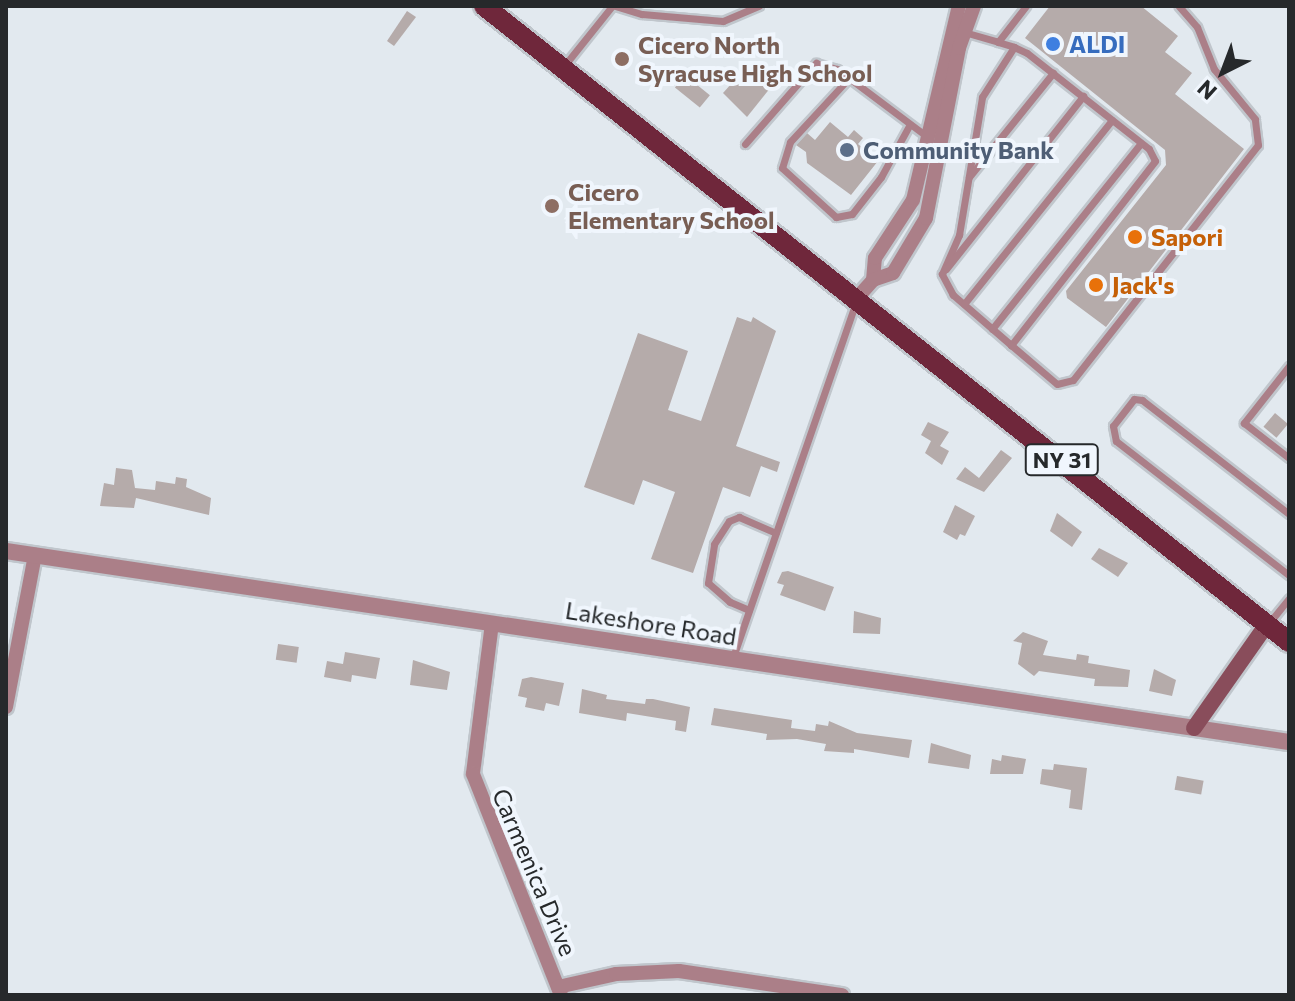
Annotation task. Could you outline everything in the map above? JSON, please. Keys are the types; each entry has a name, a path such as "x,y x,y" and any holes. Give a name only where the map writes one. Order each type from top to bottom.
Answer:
{"main road":[{"name":"NY 31","path":"484,6 1289,642"},
{"path":"1194,728 1267,624"}],"street":[{"path":"857,298 873,280 893,273 926,218 943,143 959,6"},
{"path":"873,280 875,258 913,200 957,30 974,6"},
{"name":"Lakeshore Road","path":"6,551 1289,742"},
{"path":"6,707 11,658 35,555"},
{"name":"Carmenica Drive","path":"492,623 473,774 560,991"},
{"path":"560,991 616,974 679,971 842,995"}],"lane":[{"path":"563,67 614,6 642,14 723,21 759,6"},
{"path":"998,42 1026,6"},
{"path":"942,274 964,304 1057,384 1073,380 1258,145 1255,119 1222,81 1197,27 1179,6"},
{"path":"957,30 1014,47 1083,96 1153,155 1151,171 1011,345"},
{"path":"942,274 959,235 982,97 1014,47"},
{"path":"745,144 816,63 829,64 927,137 943,143"},
{"path":"968,179 1053,73"},
{"path":"849,78 790,142 782,168 836,217 846,218 862,202 910,124"},
{"path":"942,274 1083,96"},
{"path":"964,304 1112,120"},
{"path":"992,329 1141,143"},
{"path":"732,659 857,298"},
{"path":"1289,366 1244,423 1289,458"},
{"path":"1289,514 1142,400 1134,399 1113,426 1116,441 1289,575"},
{"path":"749,610 730,602 708,583 714,544 729,521 739,517 776,533"},
{"path":"1267,624 1289,598"}],"building":[{"path":"1050,6 1141,6 1178,36 1165,52 1192,73 1175,94 1244,149 1106,327 1067,298 1066,291 1166,165 1165,150 1025,38"},
{"path":"407,11 416,17 394,46 387,41"},
{"path":"750,63 775,82 747,117 723,93"},
{"path":"685,75 710,95 700,108 675,87"},
{"path":"830,122 848,137 854,130 863,138 858,144 878,161 851,195 807,163 806,152 796,145 807,133 815,140"},
{"path":"737,317 751,322 753,317 776,331 736,446 780,462 777,472 761,466 750,497 723,487 693,573 651,559 675,492 643,480 634,505 584,487 638,333 688,351 668,410 701,421"},
{"path":"1275,413 1288,424 1276,438 1263,427"},
{"path":"928,422 949,432 940,446 949,451 942,465 925,453 931,441 921,435"},
{"path":"1001,450 1012,458 984,492 956,479 965,467 979,478"},
{"path":"116,468 132,470 135,488 155,490 156,481 175,484 176,477 187,479 186,487 211,498 209,515 136,498 134,508 100,506 104,483 114,485"},
{"path":"955,505 975,516 965,536 960,534 957,540 943,532"},
{"path":"1057,513 1082,532 1072,547 1050,531"},
{"path":"1099,548 1128,563 1118,577 1091,559"},
{"path":"788,571 834,587 825,611 780,595 784,585 777,583 782,572"},
{"path":"854,611 881,618 880,634 853,633"},
{"path":"1023,632 1048,641 1043,655 1076,660 1077,654 1089,656 1088,663 1130,670 1128,687 1094,686 1095,679 1039,671 1034,676 1018,664 1022,643 1013,641"},
{"path":"278,644 299,647 297,663 276,660"},
{"path":"345,652 380,658 376,679 352,675 351,682 324,677 327,661 343,664"},
{"path":"413,660 450,672 447,690 410,685"},
{"path":"1154,669 1176,680 1172,696 1149,691"},
{"path":"531,677 564,683 559,706 546,703 544,711 525,707 527,698 518,696 522,679"},
{"path":"582,689 607,695 606,699 645,704 646,699 653,699 690,707 686,732 675,730 676,721 627,713 626,721 579,713"},
{"path":"714,708 792,720 791,728 815,731 816,724 828,726 829,721 857,733 912,740 909,758 854,749 854,753 824,751 826,744 797,739 766,740 767,734 711,725"},
{"path":"931,743 971,755 969,769 928,763"},
{"path":"1002,755 1026,759 1023,774 990,774 992,759 1001,761"},
{"path":"1054,764 1087,768 1082,810 1069,808 1071,790 1040,784 1042,769 1053,770"},
{"path":"1177,776 1204,781 1201,794 1175,790"}],"place":[{"name":"ALDI","path":"1053,44"},
{"name":"Cicero North Syracuse High School","path":"622,59"},
{"name":"Community Bank","path":"847,150"},
{"name":"Cicero Elementary School","path":"552,206"},
{"name":"Sapori","path":"1135,237"},
{"name":"Jack's","path":"1096,285"}]}
